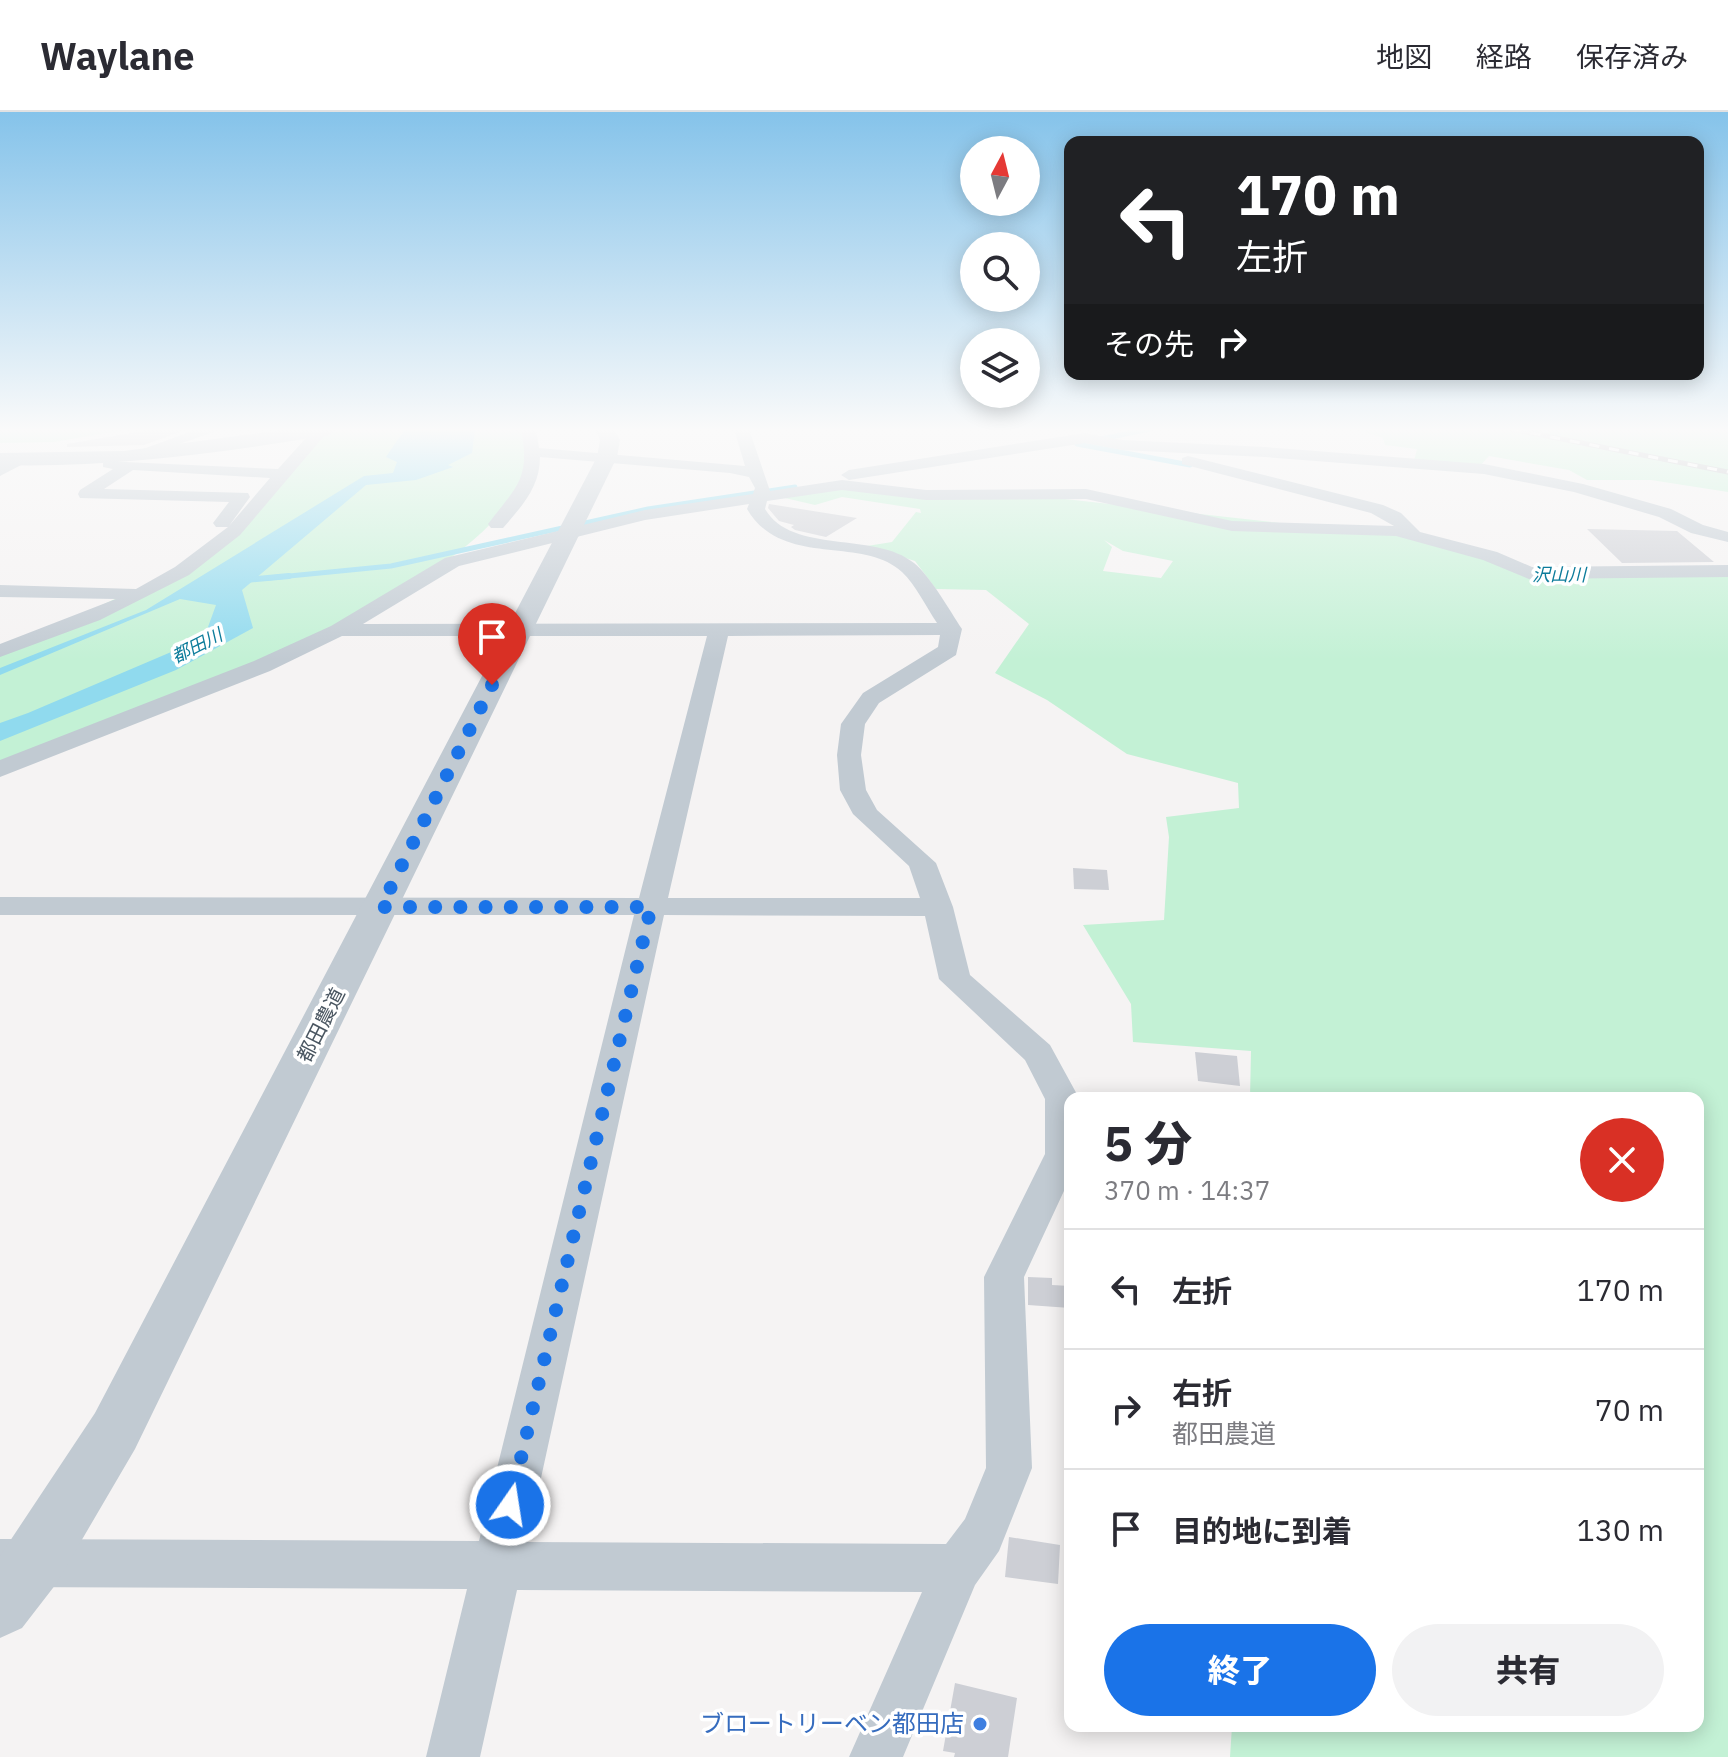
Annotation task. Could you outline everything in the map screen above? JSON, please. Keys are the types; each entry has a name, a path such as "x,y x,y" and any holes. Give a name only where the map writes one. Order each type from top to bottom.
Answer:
{"street":[{"path":"189,567 235,506"},
{"path":"0,651 141,593 189,567 237,529 256,506"},
{"path":"497,524 514,506"},
{"name":"都田農道","path":"0,1606 17,1563 115,1431 582,506"},
{"path":"0,769 198,692 338,630 452,562 571,527 684,506"},
{"path":"756,506 758,517 776,531 824,544 877,553 909,568 952,629 948,650 871,698 853,724 849,755 853,790 866,814 922,863 938,907 955,979 1038,1053 1062,1099 1063,1154 1004,1277 1009,1468 982,1535 958,1568 876,1757"},
{"path":"1143,506 1232,526 1408,534 1490,556 1529,573 1728,571"},
{"path":"1364,506 1395,517 1408,534"},
{"path":"1640,506 1665,513 1697,529 1728,537"},
{"path":"0,591 141,593"},
{"path":"453,1757 496,1564 719,629"},
{"path":"338,630 952,629"},
{"path":"0,906 938,907"},
{"path":"17,1563 958,1568"}],"green space":[{"path":"256,506 504,506 497,517 449,559 388,598 256,662 0,763 0,651 208,557"},
{"path":"899,506 1126,506 1289,524 1373,529 1546,572 1728,573 1728,1757 1230,1757 1232,1732 1704,1732 1704,1092 1250,1092 1251,1051 1133,1042 1131,1004 1083,925 1164,920 1169,837 1166,817 1239,808 1238,783 1127,754 1047,700 995,673 1029,624 986,590 936,589 915,561 867,546 892,542 916,512 921,513 920,509","holes":["1104,540 1123,551 1173,561 1161,578 1103,571 1112,547"]}],"water":[{"name":"都田川","path":"316,506 341,506 242,590 253,628 176,670 0,741 0,723 204,638 216,605 180,599 0,675 0,668 146,610"}],"building":[{"path":"780,506 857,518 826,537 795,530 791,527 794,525 779,521 768,508"},
{"path":"1587,529 1677,531 1714,562 1622,563"},
{"path":"1073,868 1107,870 1109,890 1074,889"},
{"path":"1195,1052 1237,1056 1240,1086 1198,1081"},
{"path":"1028,1277 1052,1278 1052,1285 1064,1286 1064,1308 1028,1305"},
{"path":"1009,1537 1060,1545 1058,1584 1005,1577"},
{"name":"ブロートリーベン都田店","path":"955,1683 1017,1698 1008,1757 954,1757 955,1753 943,1751"}],"waterway":[{"path":"269,578 391,566 670,506"},
{"path":"245,580 289,576"}],"place":[{"name":"ブロートリーベン都田店","path":"980,1724"}],"route":[{"path":"492,685 381,907 651,907 510,1505"}],"water label":[{"name":"沢山川","path":"1559,575"}]}
